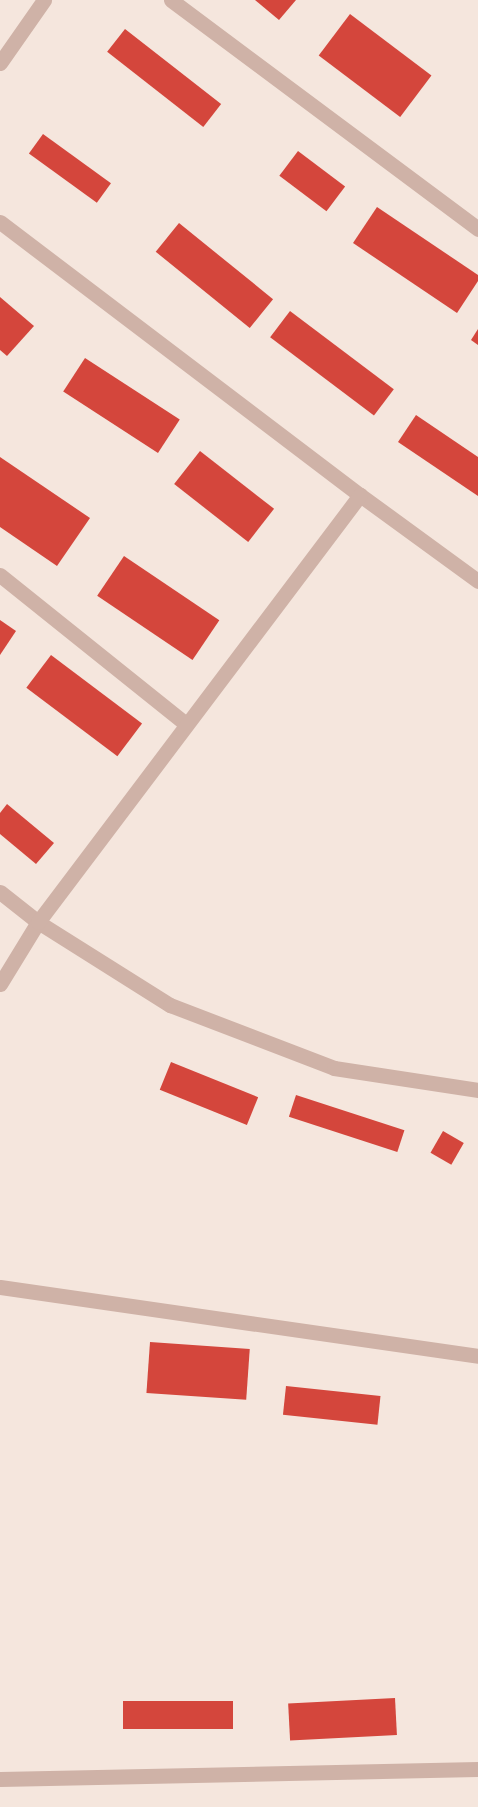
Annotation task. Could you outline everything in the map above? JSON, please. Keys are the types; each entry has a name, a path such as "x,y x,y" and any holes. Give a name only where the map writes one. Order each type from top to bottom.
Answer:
{"street":[{"path":"0,63 45,0"},
{"path":"171,0 478,229"},
{"path":"0,222 360,495 478,581"},
{"path":"0,984 38,922 360,495"},
{"path":"0,575 186,724"},
{"path":"0,892 38,922 170,1005 334,1068 478,1090"},
{"path":"0,1287 478,1356"},
{"path":"0,1779 478,1768"}],"building":[{"path":"255,0 296,0 279,20"},
{"path":"350,14 431,75 400,117 319,56"},
{"path":"125,29 221,104 203,127 107,52"},
{"path":"43,134 111,183 97,203 29,153"},
{"path":"298,151 345,187 326,211 279,176"},
{"path":"377,207 478,275 478,281 457,313 353,243"},
{"path":"179,223 273,299 250,328 156,252"},
{"path":"0,297 34,326 7,356 0,350"},
{"path":"290,311 394,389 374,416 270,337"},
{"path":"478,329 478,345 471,340"},
{"path":"85,358 180,420 158,453 63,392"},
{"path":"416,415 478,457 478,496 398,442"},
{"path":"200,451 274,509 248,542 174,484"},
{"path":"0,457 90,518 57,566 0,527"},
{"path":"124,556 219,620 192,660 97,596"},
{"path":"0,620 16,631 0,655"},
{"path":"51,655 142,724 117,756 26,688"},
{"path":"7,804 54,843 36,864 0,834 0,813"},
{"path":"171,1062 258,1097 247,1125 160,1090"},
{"path":"296,1095 404,1130 397,1152 289,1117"},
{"path":"443,1131 464,1143 451,1165 430,1153"},
{"path":"150,1342 250,1349 246,1400 146,1393"},
{"path":"286,1386 380,1396 377,1425 283,1415"},
{"path":"395,1698 397,1735 290,1741 288,1704"},
{"path":"123,1701 233,1701 233,1729 123,1729"}]}
